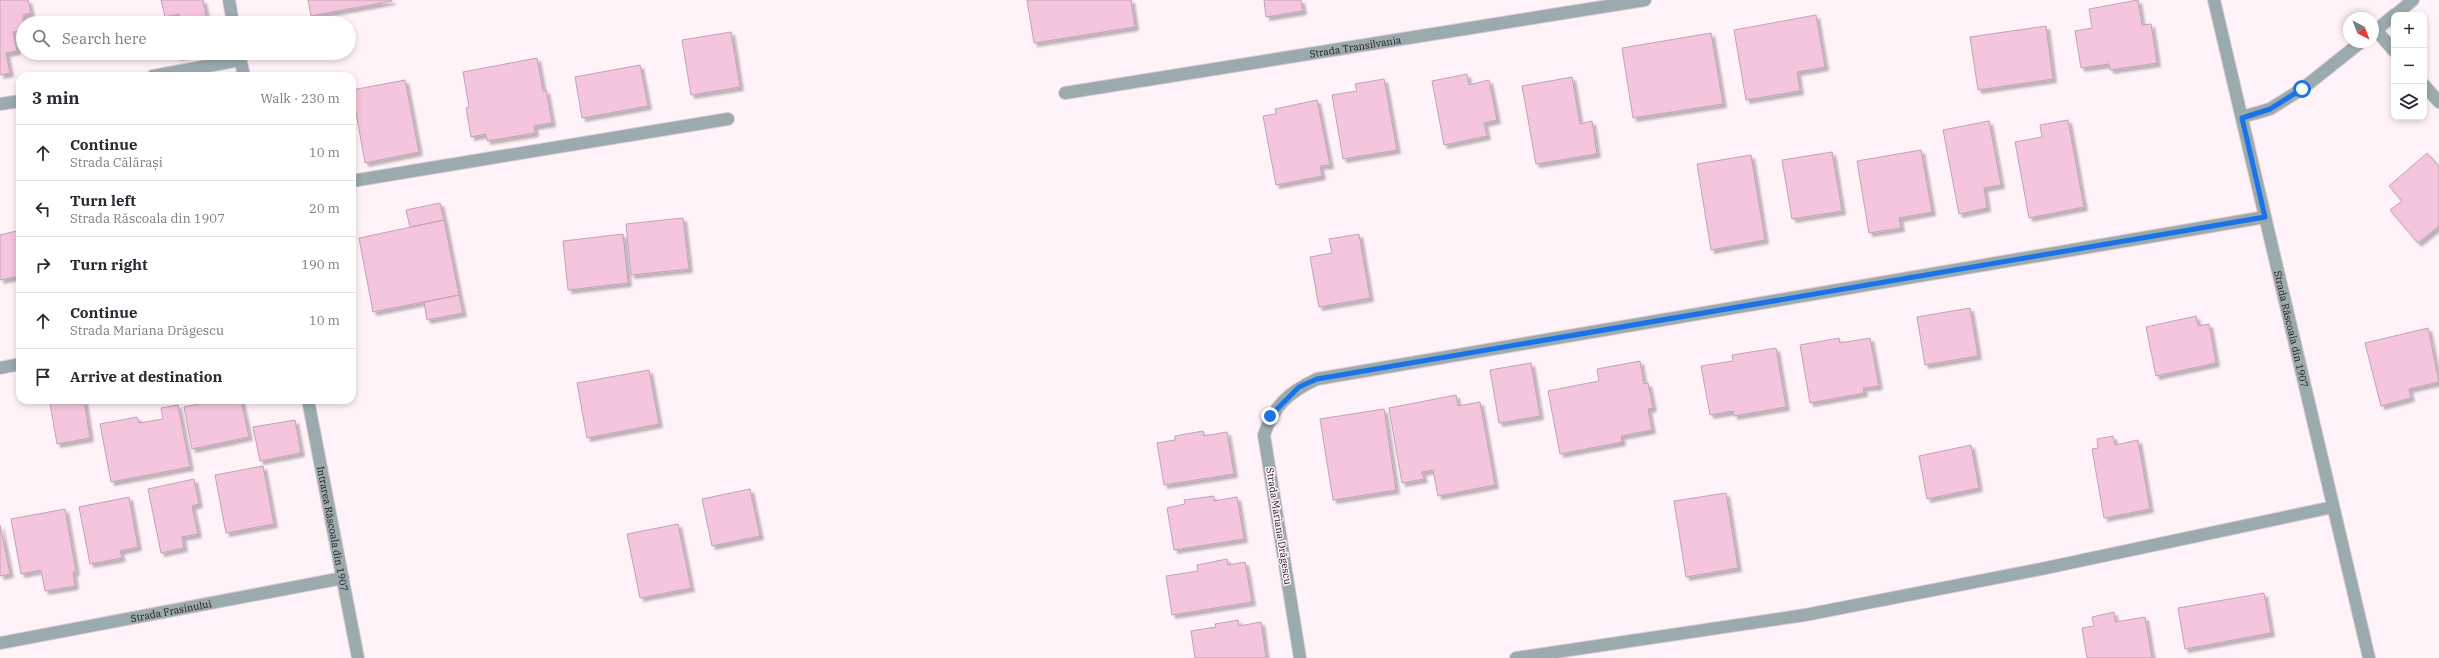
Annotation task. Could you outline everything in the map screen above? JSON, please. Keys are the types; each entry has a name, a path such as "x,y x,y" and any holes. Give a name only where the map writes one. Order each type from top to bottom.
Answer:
{"street":[{"path":"229,0 232,16"},
{"name":"Strada Transilvania","path":"1065,92 1645,0"},
{"name":"Strada Răscoala din 1907","path":"2214,0 2369,658"},
{"path":"2398,12 2413,0"},
{"path":"2379,27 2391,17"},
{"path":"2379,36 2391,48"},
{"path":"2242,118 2270,109 2302,89 2353,48"},
{"path":"170,72 223,60"},
{"path":"241,60 243,72"},
{"path":"2427,88 2439,102"},
{"path":"0,104 16,102"},
{"path":"356,180 728,119"},
{"name":"Strada Mariana Drăgescu","path":"1300,658 1264,435 1270,416 1284,400 1299,387 1317,379 2265,217"},
{"path":"0,368 16,365"},
{"name":"Intrarea Răscoala din 1907","path":"309,404 358,658"},
{"path":"1516,658 1804,615 2041,569 2333,507"},
{"name":"Strada Frasinului","path":"0,643 343,578"}],"building":[{"path":"0,0 28,0 31,13 23,16 16,16 16,32 13,32 16,51 6,53 10,73 0,75"},
{"path":"161,0 203,0 206,16 179,16 179,14 165,16"},
{"path":"308,0 392,0 392,1 311,16"},
{"path":"1027,0 1131,0 1135,27 1034,43"},
{"path":"1264,0 1301,0 1303,11 1266,17"},
{"path":"2138,0 2142,25 2151,24 2157,63 2110,70 2109,64 2081,68 2075,31 2092,28 2089,9"},
{"path":"1816,15 1825,67 1797,72 1800,91 1746,100 1734,30"},
{"path":"2046,26 2053,79 1978,90 1970,37"},
{"path":"731,32 740,87 691,95 682,40"},
{"path":"1711,33 1723,104 1633,118 1622,48"},
{"path":"537,58 543,91 546,90 552,123 534,126 535,133 487,141 486,134 471,137 466,108 469,107 463,72"},
{"path":"640,65 648,106 582,118 575,77"},
{"path":"1467,74 1469,85 1489,80 1497,120 1484,123 1487,136 1444,145 1432,81"},
{"path":"1572,77 1580,124 1592,121 1597,154 1536,164 1522,86"},
{"path":"1384,79 1397,150 1343,159 1332,95 1357,91 1355,84"},
{"path":"405,80 419,152 365,163 356,112 356,89"},
{"path":"1317,100 1330,165 1320,166 1322,176 1276,185 1263,116 1276,114 1275,109"},
{"path":"2068,120 2084,207 2029,218 2015,142 2042,137 2040,125"},
{"path":"1989,121 2001,185 1984,188 1987,208 1959,214 1943,130"},
{"path":"1921,150 1932,212 1899,218 1901,228 1869,233 1857,161"},
{"path":"1832,152 1842,211 1792,219 1782,160"},
{"path":"2427,153 2439,167 2439,226 2418,243 2390,210 2402,201 2389,186"},
{"path":"1751,155 1765,240 1711,250 1697,164"},
{"path":"440,203 444,220 410,227 406,210"},
{"path":"683,218 689,269 631,275 626,224"},
{"path":"444,220 459,295 373,312 359,238"},
{"path":"16,231 16,277 0,280 0,235"},
{"path":"623,234 628,283 568,290 563,241"},
{"path":"1359,234 1370,298 1319,307 1310,257 1332,253 1329,239"},
{"path":"459,295 463,313 427,320 424,302"},
{"path":"1970,308 1978,356 1925,365 1917,317"},
{"path":"2196,316 2198,326 2209,324 2216,363 2156,376 2146,327"},
{"path":"2428,328 2439,382 2409,389 2411,398 2381,406 2365,343"},
{"path":"1839,338 1840,343 1870,338 1879,386 1863,388 1864,393 1810,403 1800,345"},
{"path":"1776,348 1786,407 1734,416 1733,411 1710,415 1701,366 1733,361 1732,355"},
{"path":"1640,361 1644,384 1648,383 1653,408 1648,409 1652,430 1621,436 1622,442 1560,454 1548,391 1599,381 1597,369"},
{"path":"1531,363 1540,416 1499,423 1490,370"},
{"path":"649,370 659,424 587,438 577,383"},
{"path":"1456,395 1458,406 1480,402 1495,485 1438,496 1433,470 1422,472 1424,479 1402,483 1389,408"},
{"path":"50,404 85,404 90,438 57,444"},
{"path":"198,404 242,404 249,437 192,449 184,407"},
{"path":"178,405 190,467 111,482 100,424 137,417 139,423 163,419 161,408"},
{"path":"1384,409 1396,490 1333,500 1320,419"},
{"path":"295,420 301,453 260,461 253,427"},
{"path":"1203,431 1204,436 1227,432 1234,474 1164,485 1157,443 1175,440 1175,436"},
{"path":"2113,436 2115,445 2138,440 2150,509 2104,518 2092,449 2098,448 2097,439"},
{"path":"1971,445 1979,488 1927,499 1919,456"},
{"path":"263,466 274,524 226,533 215,475"},
{"path":"194,479 199,504 192,506 198,534 182,537 184,548 161,553 148,489"},
{"path":"750,489 760,536 712,546 702,499"},
{"path":"1726,493 1738,568 1686,577 1674,501"},
{"path":"1214,496 1214,501 1237,497 1244,539 1174,550 1167,508 1185,504 1184,500"},
{"path":"129,497 138,547 120,551 122,558 90,564 79,507"},
{"path":"65,509 76,572 73,572 75,586 45,591 41,570 21,574 11,519"},
{"path":"678,524 691,588 640,598 627,534"},
{"path":"0,525 10,574 0,576"},
{"path":"1227,559 1228,565 1245,562 1252,602 1172,615 1166,576 1198,571 1197,565"},
{"path":"2264,593 2271,633 2185,649 2178,608"},
{"path":"2114,612 2115,622 2145,617 2152,658 2087,658 2082,628 2094,626 2092,617"},
{"path":"1238,620 1239,626 1261,622 1266,658 1195,658 1191,631 1216,627 1215,624"}],"route":[{"path":"1270,416 1284,400 1299,387 1317,379 2265,217 2242,118 2270,109 2302,89"}]}
